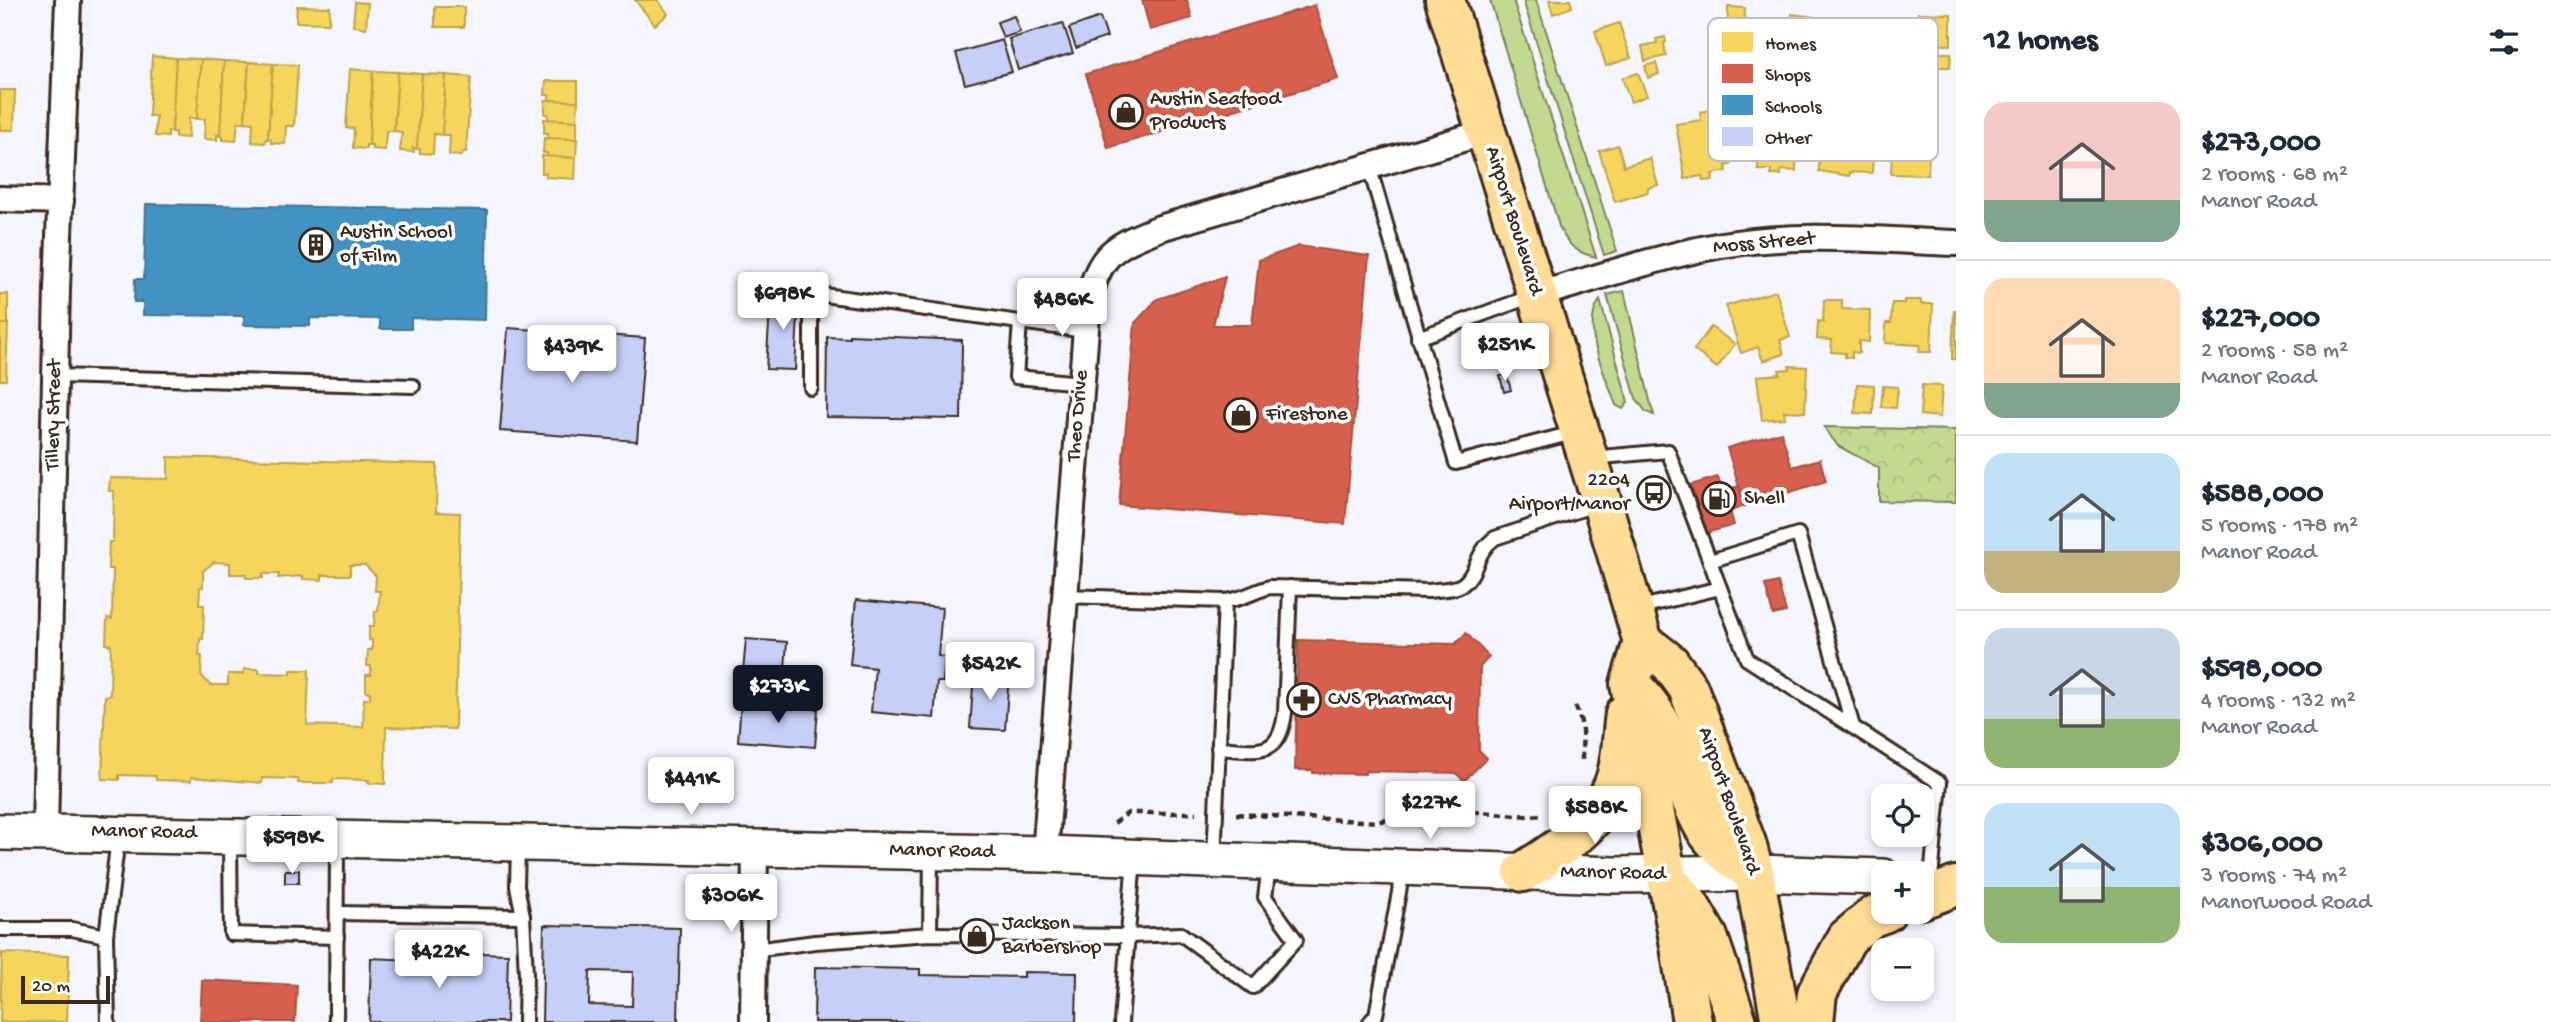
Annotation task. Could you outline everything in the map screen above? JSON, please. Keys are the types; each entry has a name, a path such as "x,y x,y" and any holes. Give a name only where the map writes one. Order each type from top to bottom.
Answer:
{"main road":[{"name":"Airport Boulevard","path":"1445,0 1638,626 1688,688 1746,843 1781,1022"},
{"path":"1523,872 1573,838 1601,810 1616,778 1638,626"},
{"path":"1630,684 1646,700 1659,721 1704,827 1736,863 1754,873"},
{"path":"1630,684 1692,1022"},
{"name":"Manor Road","path":"0,832 119,832 1045,854 1665,876 1754,873 1871,877"},
{"path":"1665,876 1690,906 1708,937 1737,1022"},
{"path":"1814,1022 1817,993 1847,938 1871,918"}],"street":[{"name":"Tillery Street","path":"45,831 68,0"},
{"name":"Theo Drive","path":"1045,854 1088,303 1094,277 1105,258 1129,240 1160,228 1486,132"},
{"path":"0,199 61,201"},
{"name":"Moss Street","path":"1537,295 1721,245 1762,240 1855,239 1956,243"},
{"path":"753,1022 755,847"}],"lane":[{"path":"1369,166 1456,463 1584,445 1668,451 1746,659 1940,783 1937,884"},
{"path":"811,388 811,299 824,295 1086,331"},
{"path":"1418,338 1537,295"},
{"path":"1020,322 1016,377 1082,383"},
{"path":"56,376 413,386"},
{"path":"1065,596 1224,601 1246,597 1257,590 1270,587 1429,591 1456,588 1465,583 1485,545 1495,538 1602,503"},
{"path":"1710,562 1798,534 1853,727"},
{"path":"1217,748 1256,750 1272,747 1279,740 1285,713 1290,587"},
{"path":"1638,626 1720,588"},
{"path":"1214,860 1224,601"},
{"path":"108,1022 106,936 119,832"},
{"path":"230,835 231,934 337,937"},
{"path":"336,1022 337,838"},
{"path":"518,842 517,886 523,916 526,974 525,1022"},
{"path":"930,934 931,853"},
{"path":"1121,1022 1134,857"},
{"path":"754,950 815,942 930,934 1181,934 1253,987 1296,940 1265,897 1270,862"},
{"path":"1377,1020 1403,867"},
{"path":"337,913 523,916"},
{"path":"0,929 72,929 106,936"}],"path":[{"path":"1575,706 1581,716 1583,730 1582,764"},
{"path":"1245,814 1380,822 1409,809 1456,810 1530,817 1542,816 1553,810"}],"green space":[{"path":"1490,0 1513,0 1596,257 1574,248 1560,229"},
{"path":"1523,0 1536,0 1617,251 1604,255"},
{"path":"1624,291 1654,415 1646,412 1636,398 1607,295"},
{"path":"1600,300 1628,402 1623,409 1616,405 1597,352 1593,324"},
{"path":"1824,427 1956,430 1956,502 1879,501 1879,468 1838,446"}],"building: Homes":[{"path":"635,0 658,0 668,14 655,25"},
{"path":"1549,0 1570,0 1572,7 1553,14"},
{"path":"355,2 368,3 366,28 353,26"},
{"path":"297,6 330,7 329,23 296,22"},
{"path":"435,7 464,7 464,27 435,27"},
{"path":"1728,7 1745,8 1745,18 1728,18"},
{"path":"1918,13 1951,14 1951,45 1938,45 1938,18 1918,18"},
{"path":"1792,14 1815,17 1815,18 1792,18"},
{"path":"1619,23 1631,58 1606,66 1595,31"},
{"path":"1665,37 1666,56 1645,61 1642,46 1657,43 1656,39"},
{"path":"1938,53 1951,53 1950,67 1938,67"},
{"path":"152,56 176,58 172,132 168,132 168,137 155,136 156,116 149,116"},
{"path":"176,58 201,59 197,119 189,118 188,138 175,137 175,132 172,132"},
{"path":"201,59 224,61 220,136 217,135 217,140 204,139 205,119 197,119"},
{"path":"224,61 249,62 245,122 238,122 236,141 223,140 223,136 220,136"},
{"path":"249,62 273,64 268,139 265,143 252,142 253,123 245,122"},
{"path":"1656,63 1659,74 1648,78 1645,66"},
{"path":"273,64 298,65 294,126 286,126 285,144 271,143 271,139 268,139"},
{"path":"350,69 373,71 369,145 366,145 366,149 353,148 354,129 346,128"},
{"path":"373,71 398,72 394,131 386,131 385,150 372,149 372,145 369,145"},
{"path":"398,72 422,74 417,149 413,148 414,152 400,151 402,132 394,131"},
{"path":"1638,73 1647,96 1631,102 1622,78"},
{"path":"422,74 446,75 442,135 434,134 433,154 420,153 420,149 417,149"},
{"path":"446,75 471,77 466,152 463,152 462,156 449,155 450,135 442,135"},
{"path":"546,81 578,81 578,101 549,101 549,95 545,95"},
{"path":"0,90 15,90 14,130 0,130"},
{"path":"545,100 578,101 577,121 548,120"},
{"path":"1708,110 1708,161 1732,161 1732,164 1726,166 1727,171 1712,174 1713,180 1703,181 1702,176 1685,179 1676,124 1701,120 1700,112"},
{"path":"544,119 577,121 577,139 548,139 548,133 544,133"},
{"path":"544,138 577,139 576,158 547,157 547,153 543,153"},
{"path":"1618,145 1624,166 1650,158 1658,185 1648,188 1648,192 1615,202 1599,151"},
{"path":"542,156 576,158 575,179 546,177 546,173 542,173"},
{"path":"1758,161 1796,161 1796,171 1781,170 1781,175 1771,175 1771,170 1758,170"},
{"path":"1819,161 1873,161 1872,173 1850,172 1850,176 1819,171"},
{"path":"1892,161 1929,161 1928,175 1891,174"},
{"path":"1776,291 1790,337 1780,340 1784,354 1763,361 1758,347 1741,353 1726,306"},
{"path":"0,294 8,294 8,324 0,324"},
{"path":"1824,300 1842,300 1842,309 1870,310 1869,342 1859,341 1859,353 1852,352 1852,358 1845,357 1845,353 1831,352 1832,340 1817,339 1818,321 1823,322"},
{"path":"1904,300 1921,300 1921,304 1933,304 1931,352 1919,352 1920,345 1885,343 1886,323 1891,323 1892,303 1904,303"},
{"path":"1954,311 1956,359 1952,359"},
{"path":"0,324 8,324 6,380 0,380"},
{"path":"1711,327 1735,344 1717,368 1694,350"},
{"path":"1789,366 1807,367 1805,412 1784,411 1785,418 1762,420 1757,376 1780,374 1779,370 1790,369"},
{"path":"1857,384 1874,385 1873,414 1855,413"},
{"path":"1922,385 1942,386 1940,417 1920,415"},
{"path":"1883,386 1898,387 1896,408 1881,407"},
{"path":"168,457 437,464 436,512 460,513 455,729 386,727 385,784 368,783 369,780 333,779 333,783 298,783 298,779 262,778 262,783 191,777 191,781 156,780 156,776 119,775 119,780 102,779 105,696 110,695 111,645 106,644 107,618 112,619 113,569 108,569 109,542 113,542 114,491 109,491 110,478 168,479","holes":["214,562 230,563 230,574 246,574 246,578 279,574 278,578 303,576 303,579 322,580 322,575 350,575 350,565 365,565 376,576 375,591 380,591 374,626 369,626 372,650 368,650 367,666 371,666 371,675 366,675 366,692 370,692 370,699 364,699 363,727 307,725 309,670 291,670 291,674 259,673 259,669 244,669 243,674 228,674 228,685 210,685 201,675 202,656 199,656 200,639 203,639 204,605 199,605 203,571"]},
{"path":"2,953 69,955 67,1022 0,1022"}],"building: Shops":[{"path":"1142,0 1187,0 1192,18 1150,30"},
{"path":"1315,5 1338,79 1108,148 1086,74"},
{"name":"Firestone","path":"1299,246 1369,256 1345,524 1119,505 1135,323 1157,299 1225,277 1213,325 1252,325 1259,260"},
{"path":"1781,432 1792,467 1820,459 1826,481 1745,506 1727,448"},
{"name":"Shell","path":"1718,477 1723,491 1739,486 1745,506 1730,511 1734,525 1706,533 1691,485"},
{"path":"1778,582 1786,612 1773,615 1765,585"},
{"name":"CVS Pharmacy","path":"1466,633 1489,657 1480,667 1479,750 1487,758 1464,781 1456,773 1365,771 1365,774 1295,770 1298,640 1455,644"},
{"path":"202,980 297,985 295,1022 200,1022"}],"building: Schools":[{"name":"Austin School of Film","path":"146,204 487,210 485,320 411,318 411,329 380,329 380,319 310,318 310,326 244,325 244,316 143,315 143,302 134,302 135,279 144,279"}],"building: Other":[{"path":"1014,16 1020,32 1003,38 997,22"},
{"path":"1100,17 1107,37 1076,48 1069,28"},
{"path":"1063,23 1073,53 1018,70 1009,39"},
{"path":"1002,40 1012,72 965,84 956,53"},
{"path":"771,294 799,296 795,370 766,369"},
{"path":"508,328 645,338 637,441 500,431"},
{"path":"849,335 962,340 961,419 826,417 827,337 849,338"},
{"path":"1507,375 1511,390 1504,392 1500,376"},
{"path":"856,600 942,608 938,656 945,657 943,682 937,682 934,718 871,712 875,668 850,665"},
{"path":"746,639 787,642 783,697 741,694"},
{"path":"974,673 1009,675 1005,730 970,728"},
{"path":"741,703 818,709 815,747 738,741"},
{"path":"285,870 299,870 299,883 285,883"},
{"path":"544,925 680,928 678,1022 542,1022","holes":["590,971 633,972 632,1006 589,1005"]},
{"path":"436,950 446,951 445,960 480,961 480,953 508,954 506,1022 369,1022 371,958 436,961"},
{"path":"815,967 920,969 920,975 1024,977 1024,972 1077,973 1076,1022 814,1022"}],"place":[{"name":"Austin Seafood Products","path":"1126,112"},
{"name":"Austin School of Film","path":"316,245"},
{"name":"Firestone","path":"1241,415"},
{"name":"2204 Airport/Manor","path":"1654,493"},
{"name":"Shell","path":"1719,499"},
{"name":"CVS Pharmacy","path":"1304,700"},
{"name":"Jackson Barbershop","path":"977,936"}]}
